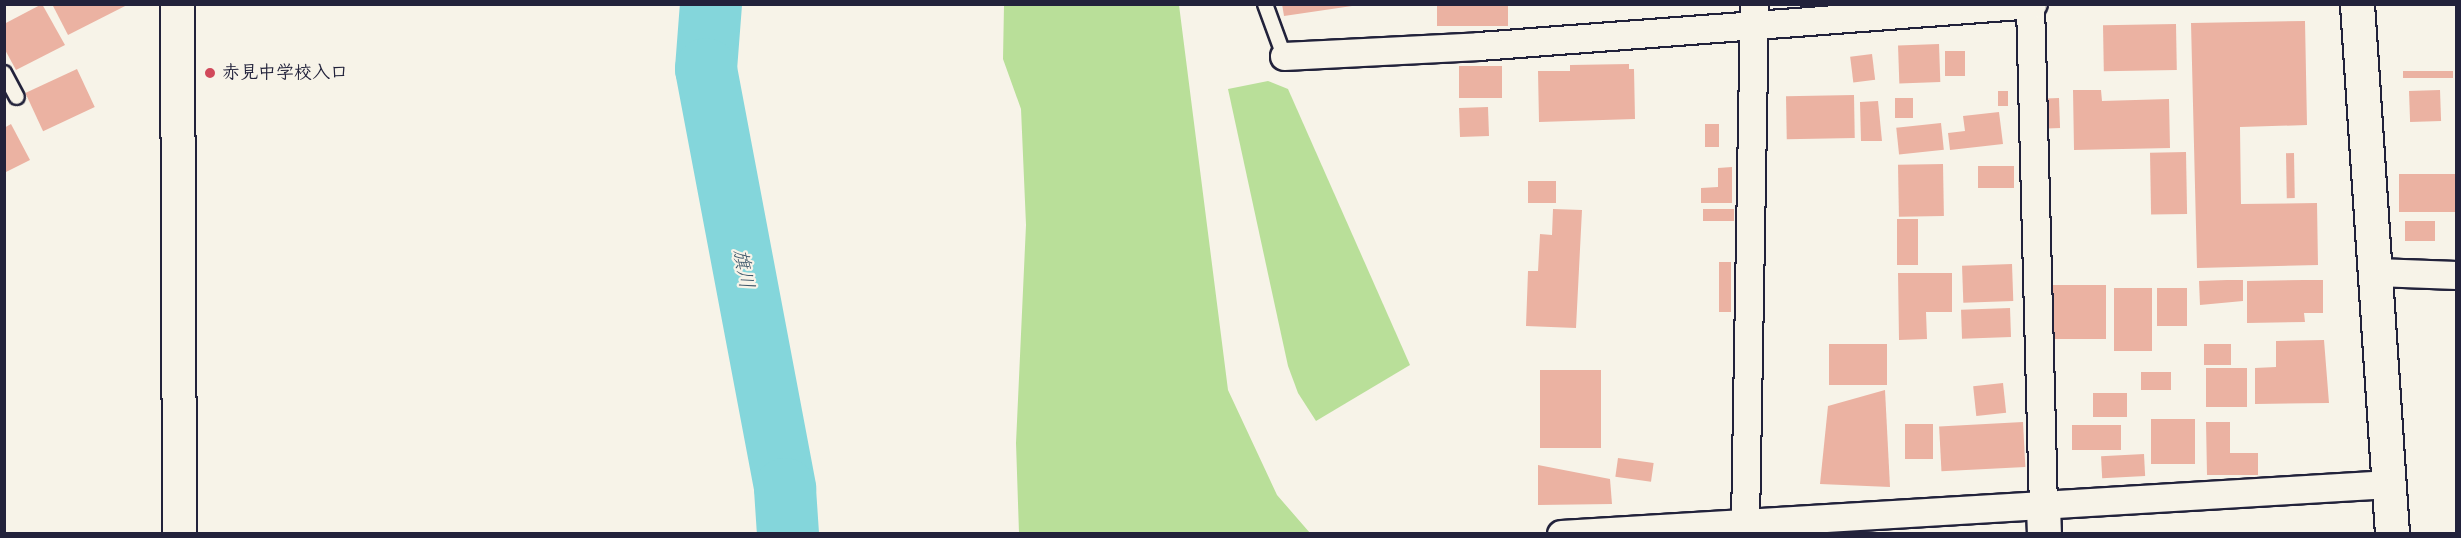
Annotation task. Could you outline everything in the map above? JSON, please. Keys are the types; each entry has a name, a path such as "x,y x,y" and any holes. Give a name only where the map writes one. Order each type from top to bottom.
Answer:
{"street":[{"path":"177,4 180,534"},
{"path":"2357,4 2392,534"},
{"path":"1284,56 1479,46 1754,14 2030,5 2044,520"},
{"path":"1745,522 1754,14"},
{"path":"2376,272 2457,275"},
{"path":"1562,534 1745,522 2044,520 2389,484"}],"lane":[{"path":"1265,4 1284,56"},
{"path":"4,73 17,97"}],"green space":[{"path":"1004,5 1179,5 1228,390 1277,495 1310,533 1019,533 1016,443 1026,225 1021,109 1003,59"},
{"path":"1268,81 1288,89 1410,365 1316,421 1298,393 1288,366 1228,89"}],"building":[{"path":"42,4 65,45 16,70 4,48 4,24"},
{"path":"52,4 129,4 68,35"},
{"path":"1282,4 1352,4 1352,6 1284,16"},
{"path":"1437,4 1508,4 1508,26 1437,26"},
{"path":"2305,21 2307,125 2240,127 2241,204 2317,203 2318,265 2197,268 2191,23"},
{"path":"2176,24 2177,70 2104,71 2103,25"},
{"path":"1939,44 1940,82 1899,83 1898,45"},
{"path":"1945,51 1965,51 1965,76 1945,76"},
{"path":"1872,54 1875,80 1853,82 1850,57"},
{"path":"1629,64 1629,69 1634,69 1635,119 1539,122 1538,71 1570,71 1570,65"},
{"path":"1459,66 1502,66 1502,98 1459,98"},
{"path":"77,69 95,107 43,131 25,93"},
{"path":"2403,71 2453,71 2453,78 2403,78"},
{"path":"2073,90 2101,90 2102,101 2169,99 2170,148 2074,150"},
{"path":"2440,90 2441,121 2410,122 2409,91"},
{"path":"1998,91 2008,91 2008,106 1998,106"},
{"path":"1854,95 1855,138 1787,139 1786,96"},
{"path":"1895,98 1913,98 1913,118 1895,118"},
{"path":"2046,98 2059,98 2060,128 2047,128"},
{"path":"1878,101 1882,141 1861,141 1860,102"},
{"path":"1488,107 1489,136 1460,137 1459,108"},
{"path":"1999,112 2003,144 1950,150 1948,133 1965,131 1963,116"},
{"path":"1941,123 1944,150 1899,155 1896,128"},
{"path":"11,124 30,160 4,173 4,128"},
{"path":"1705,124 1719,124 1719,147 1705,147"},
{"path":"2186,152 2187,214 2151,215 2150,153"},
{"path":"2286,153 2294,153 2295,198 2287,198"},
{"path":"1943,164 1944,216 1899,217 1898,165"},
{"path":"1978,166 2014,166 2014,188 1978,188"},
{"path":"1732,167 1732,203 1701,203 1701,188 1718,187 1718,168"},
{"path":"2399,174 2456,174 2456,212 2399,212"},
{"path":"1528,181 1556,181 1556,203 1528,203"},
{"path":"1553,209 1582,210 1576,328 1526,326 1528,271 1538,271 1540,234 1552,235"},
{"path":"1703,209 1734,209 1734,221 1703,221"},
{"path":"1897,219 1918,219 1918,265 1897,265"},
{"path":"2405,221 2435,221 2435,241 2405,241"},
{"path":"1719,262 1731,262 1731,312 1719,312"},
{"path":"2012,264 2013,301 1963,303 1962,266"},
{"path":"1898,273 1952,273 1952,312 1926,312 1927,339 1899,340"},
{"path":"2243,280 2243,301 2200,305 2199,281"},
{"path":"2323,280 2323,313 2304,313 2305,322 2247,323 2247,281"},
{"path":"2052,285 2106,285 2106,339 2052,339"},
{"path":"2114,288 2152,288 2152,351 2114,351"},
{"path":"2157,288 2187,288 2187,326 2157,326"},
{"path":"2010,308 2011,337 1962,339 1961,310"},
{"path":"2324,340 2329,403 2255,404 2255,368 2276,367 2276,341"},
{"path":"1829,344 1887,344 1887,385 1829,385"},
{"path":"2204,344 2231,344 2231,365 2204,365"},
{"path":"2206,368 2247,368 2247,407 2206,407"},
{"path":"1540,370 1601,370 1601,448 1540,448"},
{"path":"2141,372 2171,372 2171,390 2141,390"},
{"path":"2003,383 2006,413 1976,416 1973,386"},
{"path":"1885,390 1890,487 1820,484 1828,406"},
{"path":"2093,393 2127,393 2127,417 2093,417"},
{"path":"2151,419 2195,419 2195,464 2151,464"},
{"path":"2023,422 2025,467 1941,471 1939,426"},
{"path":"2206,422 2230,422 2230,453 2258,453 2258,475 2207,475"},
{"path":"1905,424 1933,424 1933,459 1905,459"},
{"path":"2072,425 2121,425 2121,450 2072,450"},
{"path":"2144,454 2145,476 2102,478 2101,456"},
{"path":"1618,458 1654,463 1651,482 1615,477"},
{"path":"1538,465 1610,479 1612,504 1538,505"}],"waterway":[{"name":"旗川","path":"711,4 706,69 785,489 788,534"}],"place":[{"name":"赤見中学校入口","path":"210,73"}]}
